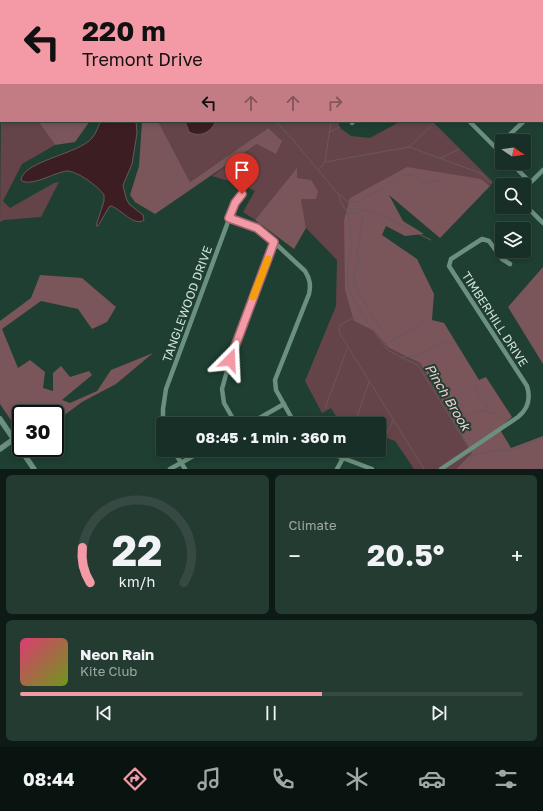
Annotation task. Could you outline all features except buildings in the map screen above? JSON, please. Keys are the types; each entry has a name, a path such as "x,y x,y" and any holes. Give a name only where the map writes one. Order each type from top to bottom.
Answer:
{"street":[{"path":"470,122 495,147"},
{"path":"511,134 523,122"},
{"path":"518,170 526,178"},
{"path":"531,181 543,170"},
{"name":"TANGLEWOOD DRIVE","path":"163,417 166,389 229,218 235,203 242,194"},
{"path":"531,211 543,223"},
{"path":"229,218 257,228 305,271 311,284 308,298 276,375 276,390 291,417"},
{"name":"TIMBERHILL DRIVE","path":"441,469 522,414 528,405 529,391 527,386 450,268 449,263 451,259 482,239 489,241 502,259 510,264"},
{"path":"232,417 224,403 222,389 230,360 274,242"},
{"path":"262,417 284,404"},
{"path":"0,419 12,436"},
{"path":"0,450 12,441"},
{"path":"26,457 34,469"},
{"path":"177,457 184,469"},
{"path":"170,469 192,457"},
{"path":"336,469 343,458 372,469"}],"shaded area":[{"path":"1,122 39,122 55,145 22,164 3,201 10,208 54,183 59,182 41,217 4,220 0,222"},
{"path":"39,122 89,122 75,142 55,145"},
{"path":"101,122 136,122 137,133 132,164 123,185 129,204 143,215 144,220 140,222 136,221 111,206 98,226 96,226 104,201 104,195 97,187 76,173 67,171 30,182 21,180 24,173 31,168 76,149 85,144 96,132"},
{"path":"142,122 159,122 190,182 268,128 282,141 276,154 257,144 155,214 135,202 130,195 139,166"},
{"path":"159,122 338,122 340,128 351,136 370,138 399,122 433,122 493,182 490,186 480,179 350,198 354,321 375,331 389,348 420,363 472,453 456,469 414,469 395,441 386,438 386,417 337,417 331,408 322,413 305,381 336,306 337,260 306,228 297,178 297,169 255,220 243,212 255,191 243,185 212,176 257,144 268,128 190,182"},
{"path":"185,122 216,122 205,133 193,134 189,132"},
{"path":"407,167 481,179 490,186 440,238 389,195 403,221 424,234 405,236 386,226 382,235 417,259 434,294 432,320 444,323 479,380 486,377 512,417 499,428 511,448 543,436 543,469 456,469 472,453 420,363 389,348 374,331 354,321 345,290 344,220 350,198"},
{"path":"297,168 297,178 311,180 318,191 316,199 301,199 306,228 294,249 255,220"},
{"path":"543,267 543,364 508,307"},
{"path":"40,275 82,278 116,307 107,322 92,329 78,309 41,301 2,329 18,368 30,360 45,372 43,388 53,391 53,373 61,366 70,377 89,371 92,375 62,400 70,403 97,391 111,370 153,353 116,384 82,402 64,415 64,405 12,405 12,422 0,404 0,321 31,298"}],"waterway":[{"name":"Pinch Brook","path":"275,122 293,140 339,195 340,201 348,213 352,245 348,264 348,286 352,297 369,325 388,350 418,365 469,448"},
{"path":"325,162 331,122"},
{"path":"409,147 433,124"},
{"path":"330,132 340,127"},
{"path":"319,169 325,162 409,147 480,173 491,183"},
{"path":"441,158 459,149"},
{"path":"340,195 347,201 360,202 371,194 384,188 393,180 406,175 414,175 425,183 437,181 444,177"},
{"path":"347,209 356,209 378,214 431,240"},
{"path":"348,213 358,213 363,219 357,252 359,263 354,276 354,283 367,308 384,333"},
{"path":"362,313 340,325 340,334 424,469"},
{"path":"384,345 427,321"},
{"path":"402,357 416,356 446,340 453,345"},
{"path":"325,408 347,349"},
{"path":"357,417 369,382"},
{"path":"475,385 486,406"},
{"path":"484,411 492,395"},
{"path":"453,422 459,421 478,411 492,413 506,419"},
{"path":"386,435 393,421"},
{"path":"473,455 518,448 543,437"},
{"name":"Pinch Brook","path":"461,469 471,459 472,455 470,451"}],"slow traffic":[{"path":"253,297 268,259"}],"route":[{"path":"230,360 274,242 257,228 229,218 235,203 242,194"}]}
